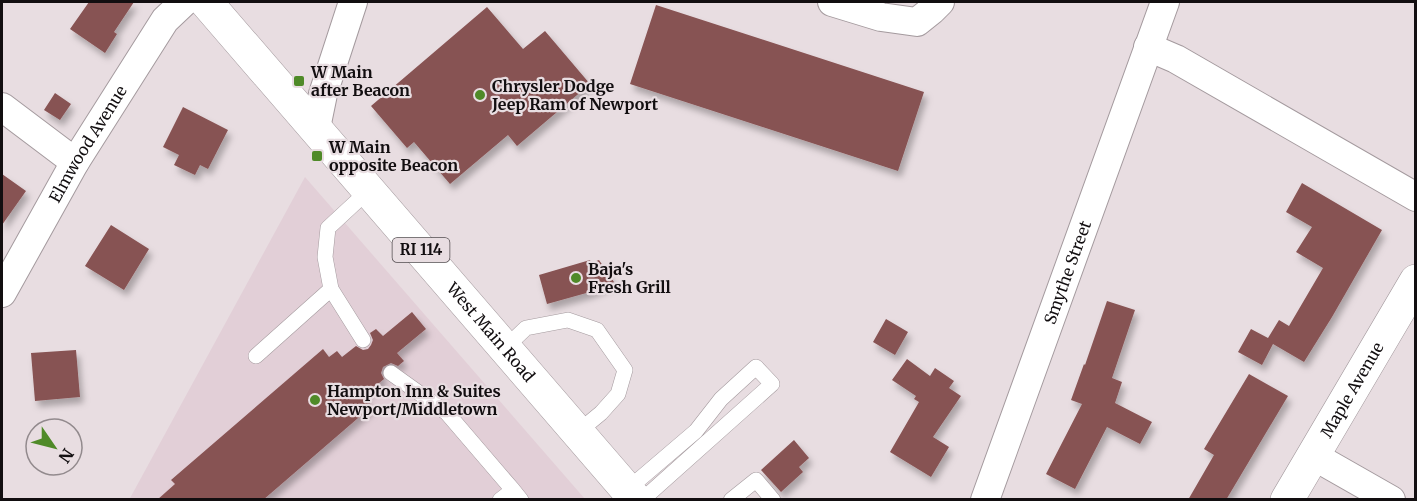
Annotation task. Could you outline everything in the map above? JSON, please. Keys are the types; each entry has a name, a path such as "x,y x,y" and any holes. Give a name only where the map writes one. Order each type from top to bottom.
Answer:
{"main road":[{"name":"West Main Road","path":"206,2 636,496"},
{"name":"Maple Avenue","path":"1287,500 1416,281"}],"street":[{"name":"Elmwood Avenue","path":"2,293 75,162 165,21 184,2"},
{"path":"316,128 323,94 353,2"},
{"path":"832,2 881,17 917,22 940,2"},
{"name":"Smythe Street","path":"985,500 1165,2"},
{"path":"1148,47 1176,59 1416,197"},
{"path":"2,107 75,162"},
{"path":"1312,455 1391,500"}],"lane":[{"path":"363,340 331,289 325,257 328,228 369,190"},
{"path":"256,356 331,289"},
{"path":"506,348 526,328 568,320 597,330 625,370 618,394 578,432"},
{"path":"756,367 772,384 636,496 696,431 721,399 756,367"},
{"path":"391,373 447,413 517,494 500,500"},
{"path":"736,498 756,480 773,500"}],"shaded area":[{"path":"305,177 585,499 129,500"}],"building":[{"path":"89,2 134,2 114,32 117,34 105,53 70,29"},
{"path":"656,5 924,92 898,171 630,84"},
{"name":"Chrysler Dodge Jeep Ram of Newport","path":"487,7 523,49 545,31 590,84 517,146 508,135 450,184 414,142 407,148 371,106"},
{"path":"55,93 71,104 60,120 44,110"},
{"path":"183,107 228,130 208,169 200,165 195,175 174,165 179,155 163,147"},
{"path":"2,174 26,191 2,225"},
{"path":"1302,183 1382,230 1304,362 1273,344 1262,365 1238,352 1251,329 1268,338 1279,320 1289,326 1323,268 1296,252 1312,227 1286,212"},
{"path":"111,225 149,249 124,290 85,266"},
{"name":"Baja's Fresh Grill","path":"590,260 591,263 599,260 614,282 590,292 547,304 539,275"},
{"path":"1107,301 1135,310 1112,378 1122,382 1115,403 1152,422 1140,444 1107,427 1075,489 1046,474 1082,404 1071,400"},
{"name":"Hampton Inn & Suites Newport/Middletown","path":"412,312 426,329 397,353 404,361 398,366 391,363 383,367 381,373 384,379 363,396 372,406 263,500 157,500 175,484 171,480 323,349 329,357 337,351 342,357 356,346 363,350 368,349 373,340 370,333 376,329 383,336"},
{"path":"886,319 908,332 895,355 873,342"},
{"path":"76,350 80,397 35,401 31,353"},
{"path":"907,359 930,376 935,368 954,381 949,388 961,396 933,437 949,447 931,477 890,452 919,402 914,399 916,396 892,380"},
{"path":"1249,374 1288,396 1226,500 1188,500 1214,455 1204,449"},
{"path":"794,440 809,458 799,467 803,472 781,492 761,470"}],"place":[{"name":"W Main after Beacon","path":"299,81"},
{"name":"Chrysler Dodge Jeep Ram of Newport","path":"480,95"},
{"name":"W Main opposite Beacon","path":"317,156"},
{"name":"Baja's Fresh Grill","path":"576,278"},
{"name":"Hampton Inn & Suites Newport/Middletown","path":"315,400"}]}
